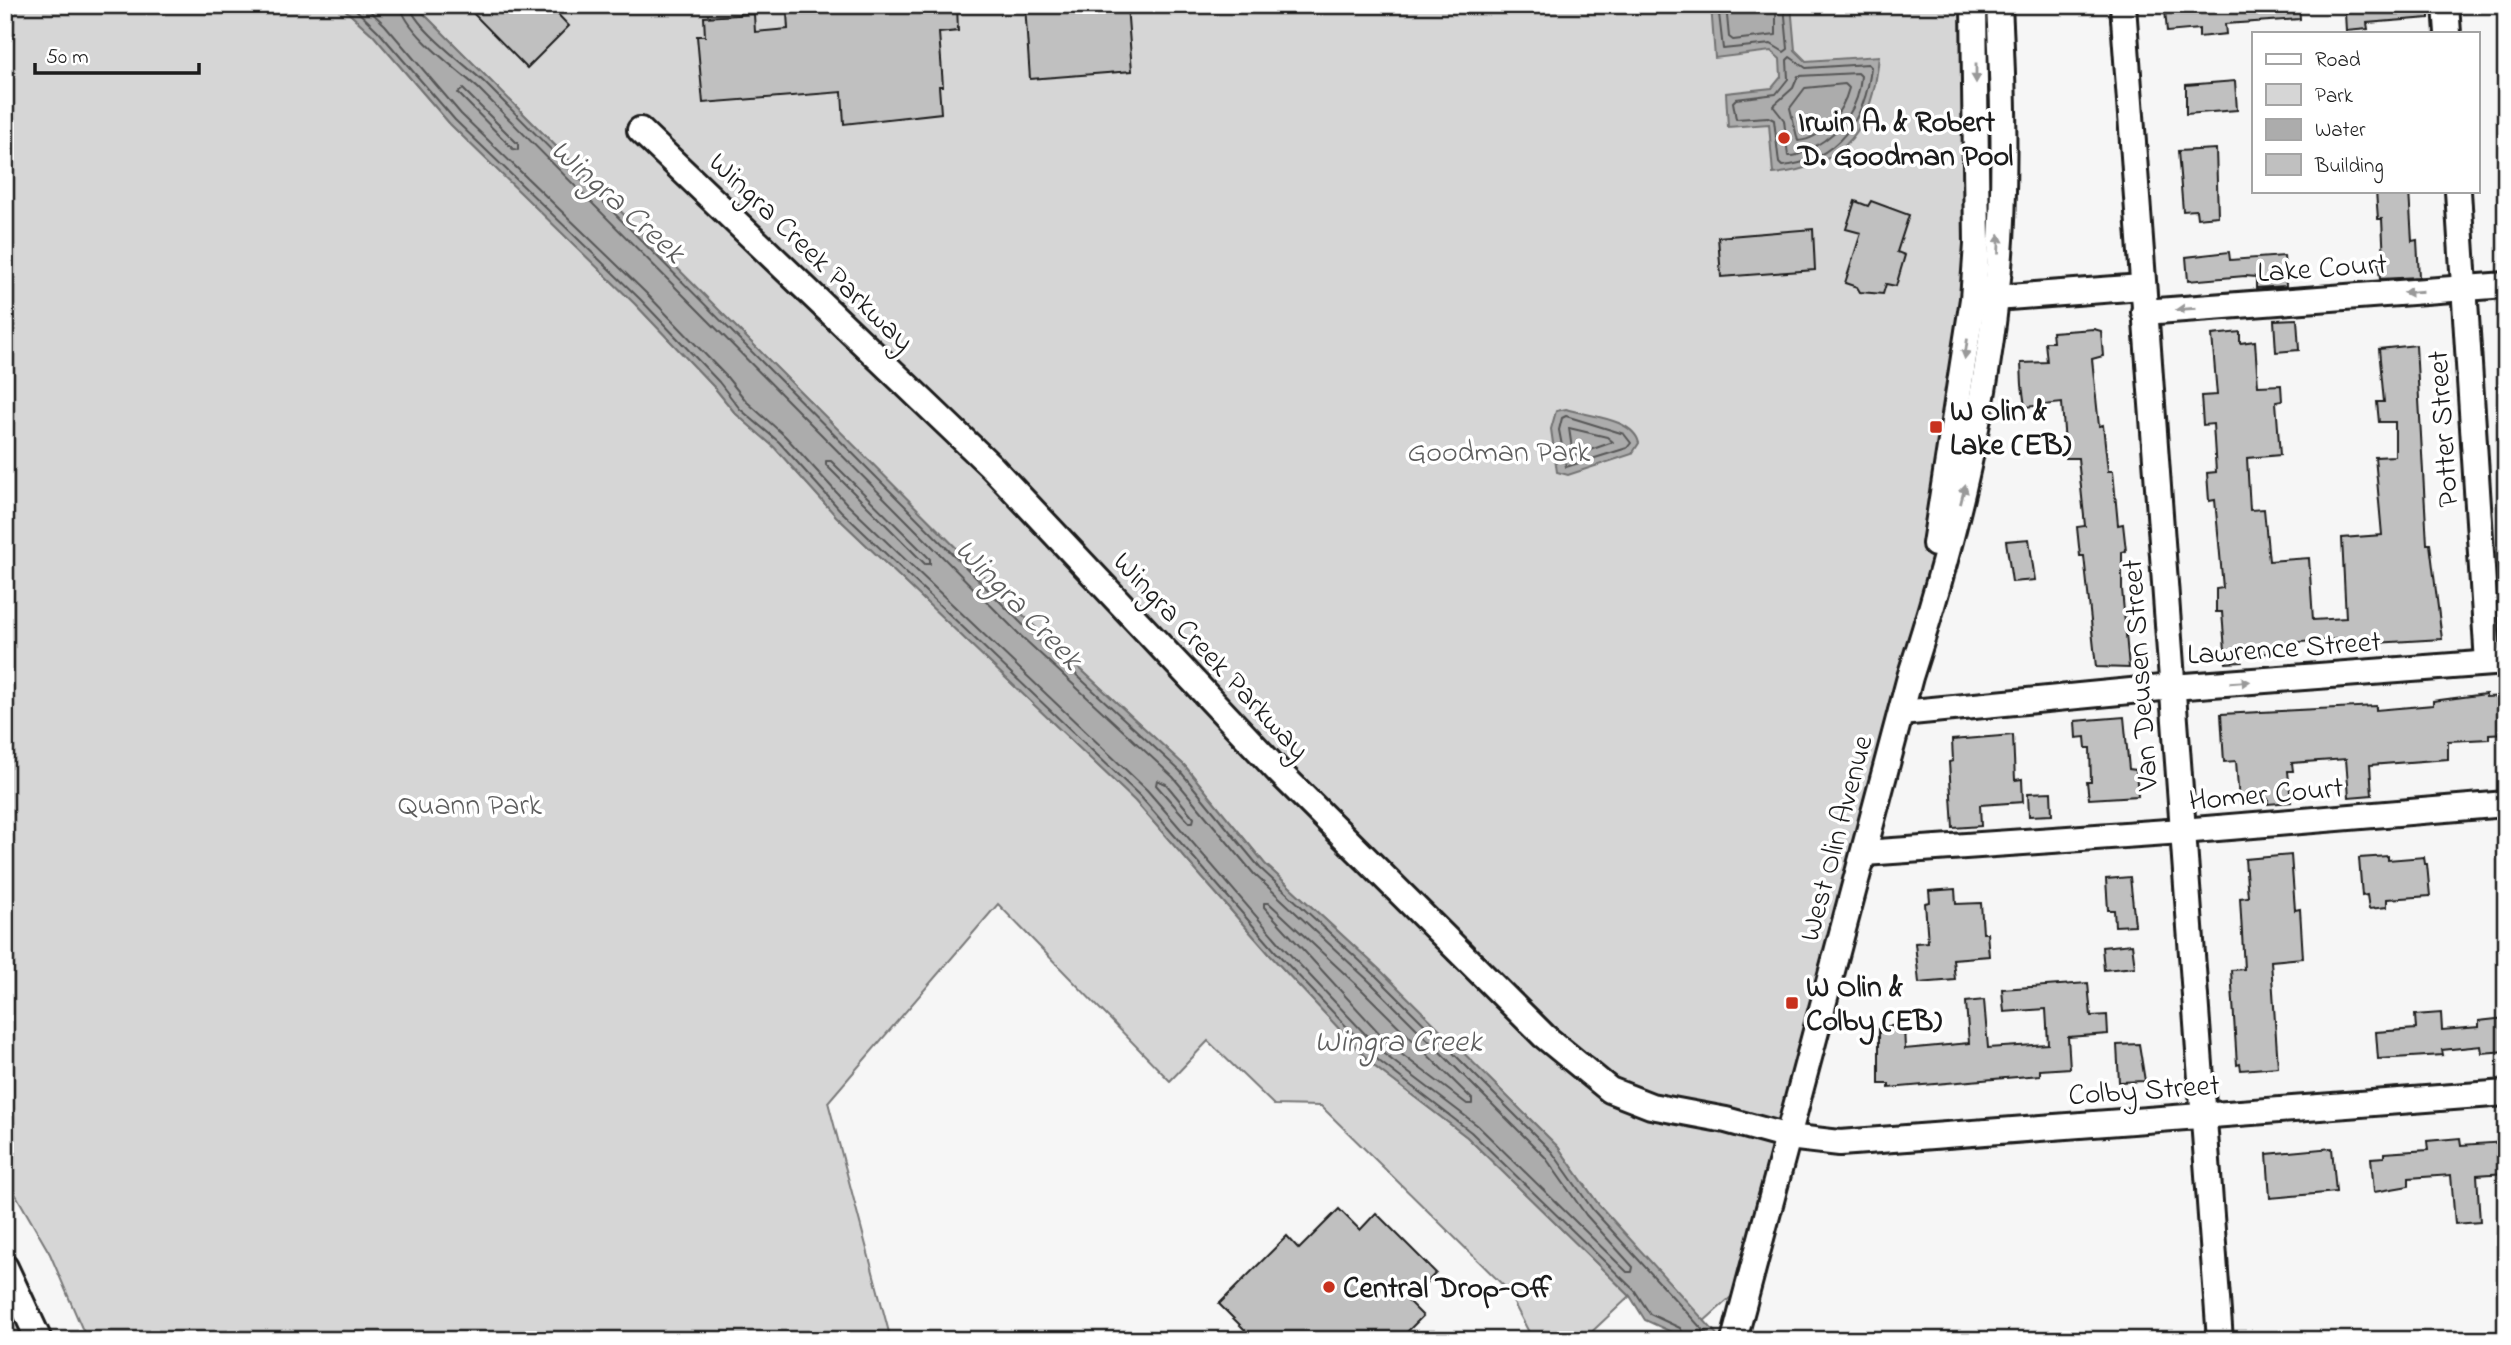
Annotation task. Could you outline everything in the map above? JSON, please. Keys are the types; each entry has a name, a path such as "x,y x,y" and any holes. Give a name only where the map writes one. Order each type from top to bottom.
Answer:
{"street":[{"name":"West Olin Avenue","path":"1974,5 1977,244 1985,299"},
{"name":"West Olin Avenue","path":"1734,1340 1910,677 1942,576 1966,482 1985,299 2002,186 1999,5"},
{"name":"Van Deusen Street","path":"2123,5 2220,1340"},
{"path":"2446,5 2448,32"},
{"name":"Wingra Creek Parkway","path":"640,130 992,467 1278,771 1544,1036 1611,1090 1651,1106 1726,1120 1788,1137"},
{"name":"Potter Street","path":"2458,192 2497,662"},
{"name":"Lake Court","path":"2144,312 2506,285"},
{"path":"1985,299 2142,287"},
{"name":"Lawrence Street","path":"1901,713 2172,687 2497,662"},
{"name":"Homer Court","path":"1864,853 2182,831 2506,804"},
{"name":"Colby Street","path":"1788,1137 1840,1143 2506,1093"},
{"path":"5,1267 39,1340"}],"green space":[{"name":"Quann Park","path":"5,5 340,5 373,35 450,124 635,304 714,387 735,413 774,447 836,516 1135,801 1271,956 1374,1066 1467,1137 1630,1296 1583,1340 1533,1340 1506,1288 1321,1106 1274,1105 1208,1041 1170,1081 998,904 828,1102 891,1340 87,1340 50,1254 5,1176"},
{"name":"Goodman Park","path":"415,5 1974,5 1977,244 1939,521 1910,677 1750,1280 1703,1322 1599,1205 1558,1147 1380,970 1265,864 1185,766 1033,625"},
{"path":"5,1287 27,1340 5,1340"}],"water":[{"name":"Wingra Creek","path":"340,5 415,5 1033,625 1185,766 1265,864 1380,970 1558,1147 1599,1205 1722,1340 1682,1340 1676,1334 1645,1320 1630,1296 1467,1137 1374,1066 1271,956 1135,801 836,516 774,447 735,413 714,387 635,304 450,124 373,35"},
{"path":"1711,5 1791,5 1795,50 1806,61 1879,56 1870,103 1852,139 1820,162 1799,170 1773,174 1769,124 1728,127 1726,93 1772,88 1781,77 1780,59 1771,51 1715,58"},
{"path":"1566,409 1619,423 1635,435 1639,443 1632,454 1568,475 1557,472 1551,429 1556,411"}],"building":[{"path":"465,5 549,5 569,26 527,68"},
{"path":"808,5 957,5 958,31 939,33 943,86 939,86 941,113 844,124 842,92 703,103 697,36 705,36 704,17 754,14 755,32 788,29 787,13 808,11"},
{"path":"1025,5 1127,5 1132,71 1030,79"},
{"path":"2227,5 2299,5 2300,19 2225,24 2226,34 2199,37 2199,29 2167,32 2165,10"},
{"path":"2353,5 2429,5 2429,18 2367,23 2368,29 2346,31 2345,13 2353,12"},
{"path":"2235,81 2237,110 2186,114 2186,85"},
{"path":"2216,149 2218,216 2197,218 2196,210 2183,211 2178,151"},
{"path":"2376,192 2409,192 2412,241 2417,240 2419,277 2380,279 2378,262 2384,262 2382,219 2378,219"},
{"path":"1855,201 1868,206 1871,201 1909,215 1897,252 1905,255 1896,286 1886,284 1883,294 1860,292 1857,287 1845,283 1861,233 1846,229"},
{"path":"1813,229 1815,270 1721,277 1718,237"},
{"path":"2229,252 2230,260 2284,256 2286,286 2256,288 2256,277 2245,276 2188,281 2186,257"},
{"path":"2297,319 2299,350 2276,352 2274,320"},
{"path":"2094,329 2101,331 2103,356 2092,359 2099,426 2103,425 2108,471 2113,471 2118,525 2123,524 2126,551 2122,552 2122,589 2129,668 2096,667 2084,556 2080,556 2077,527 2085,526 2078,458 2066,458 2062,403 2025,407 2022,385 2021,363 2047,362 2045,342 2053,342 2052,332"},
{"path":"2240,332 2240,343 2255,341 2258,386 2281,385 2282,401 2276,402 2280,455 2247,458 2250,510 2264,509 2269,561 2309,558 2313,620 2346,618 2342,538 2382,535 2375,457 2395,456 2395,422 2379,422 2377,402 2384,402 2379,349 2416,345 2427,544 2430,544 2442,639 2341,645 2340,639 2276,644 2277,652 2242,656 2242,662 2226,663 2222,612 2216,612 2216,589 2223,588 2215,500 2209,501 2207,473 2216,472 2213,424 2203,425 2201,396 2217,395 2212,335"},
{"path":"2029,539 2035,580 2012,582 2006,541"},
{"path":"2486,694 2486,697 2506,696 2506,733 2489,734 2489,739 2448,741 2448,759 2370,765 2372,795 2349,797 2346,759 2292,763 2293,771 2288,771 2291,802 2268,804 2268,799 2239,801 2236,761 2224,762 2221,714 2376,706 2376,710 2433,705 2433,701"},
{"path":"2124,717 2129,769 2136,770 2138,796 2089,799 2087,782 2091,782 2090,748 2086,748 2085,737 2076,738 2075,721"},
{"path":"2013,735 2015,780 2022,779 2023,802 1980,805 1981,826 1953,828 1949,762 1953,761 1952,740"},
{"path":"2051,792 2052,815 2029,816 2028,793"},
{"path":"2291,855 2295,910 2300,909 2303,958 2271,961 2278,1067 2241,1070 2240,1064 2237,1065 2231,970 2244,969 2240,898 2248,897 2245,859"},
{"path":"2388,856 2388,860 2424,857 2430,896 2387,899 2387,907 2369,909 2367,895 2362,896 2359,858"},
{"path":"2130,877 2135,925 2115,926 2114,910 2108,910 2106,879"},
{"path":"1955,889 1956,904 1981,903 1983,933 1987,933 1989,956 1953,959 1955,980 1919,983 1915,943 1928,942 1925,903 1930,902 1929,891"},
{"path":"2132,944 2135,967 2104,970 2102,947"},
{"path":"2088,983 2091,1016 2107,1015 2108,1034 2068,1037 2070,1068 2040,1070 2040,1075 1889,1088 1889,1084 1879,1084 1879,1027 1904,1025 1905,1049 1969,1043 1966,1002 1984,1000 1988,1048 2048,1044 2046,1009 2004,1012 2002,989"},
{"path":"2441,1013 2442,1030 2479,1027 2479,1021 2505,1018 2506,1051 2482,1053 2481,1046 2442,1050 2443,1055 2378,1059 2376,1032 2416,1029 2415,1015"},
{"path":"2139,1044 2145,1081 2119,1082 2117,1045"},
{"path":"2460,1138 2461,1145 2506,1142 2506,1173 2477,1175 2480,1222 2455,1224 2451,1175 2409,1178 2409,1186 2374,1192 2371,1158 2384,1157 2384,1153 2428,1150 2427,1141"},
{"path":"2332,1148 2336,1192 2270,1198 2267,1154"},
{"name":"Central Drop-Off","path":"1339,1209 1360,1230 1376,1213 1436,1273 1408,1301 1423,1316 1399,1340 1255,1340 1219,1304 1287,1236 1299,1249"}],"place":[{"name":"Irwin A. & Robert D. Goodman Pool","path":"1784,138"},
{"name":"W Olin & Lake (EB)","path":"1936,427"},
{"name":"W Olin & Colby (EB)","path":"1792,1003"},
{"name":"Central Drop-Off","path":"1329,1287"}]}
